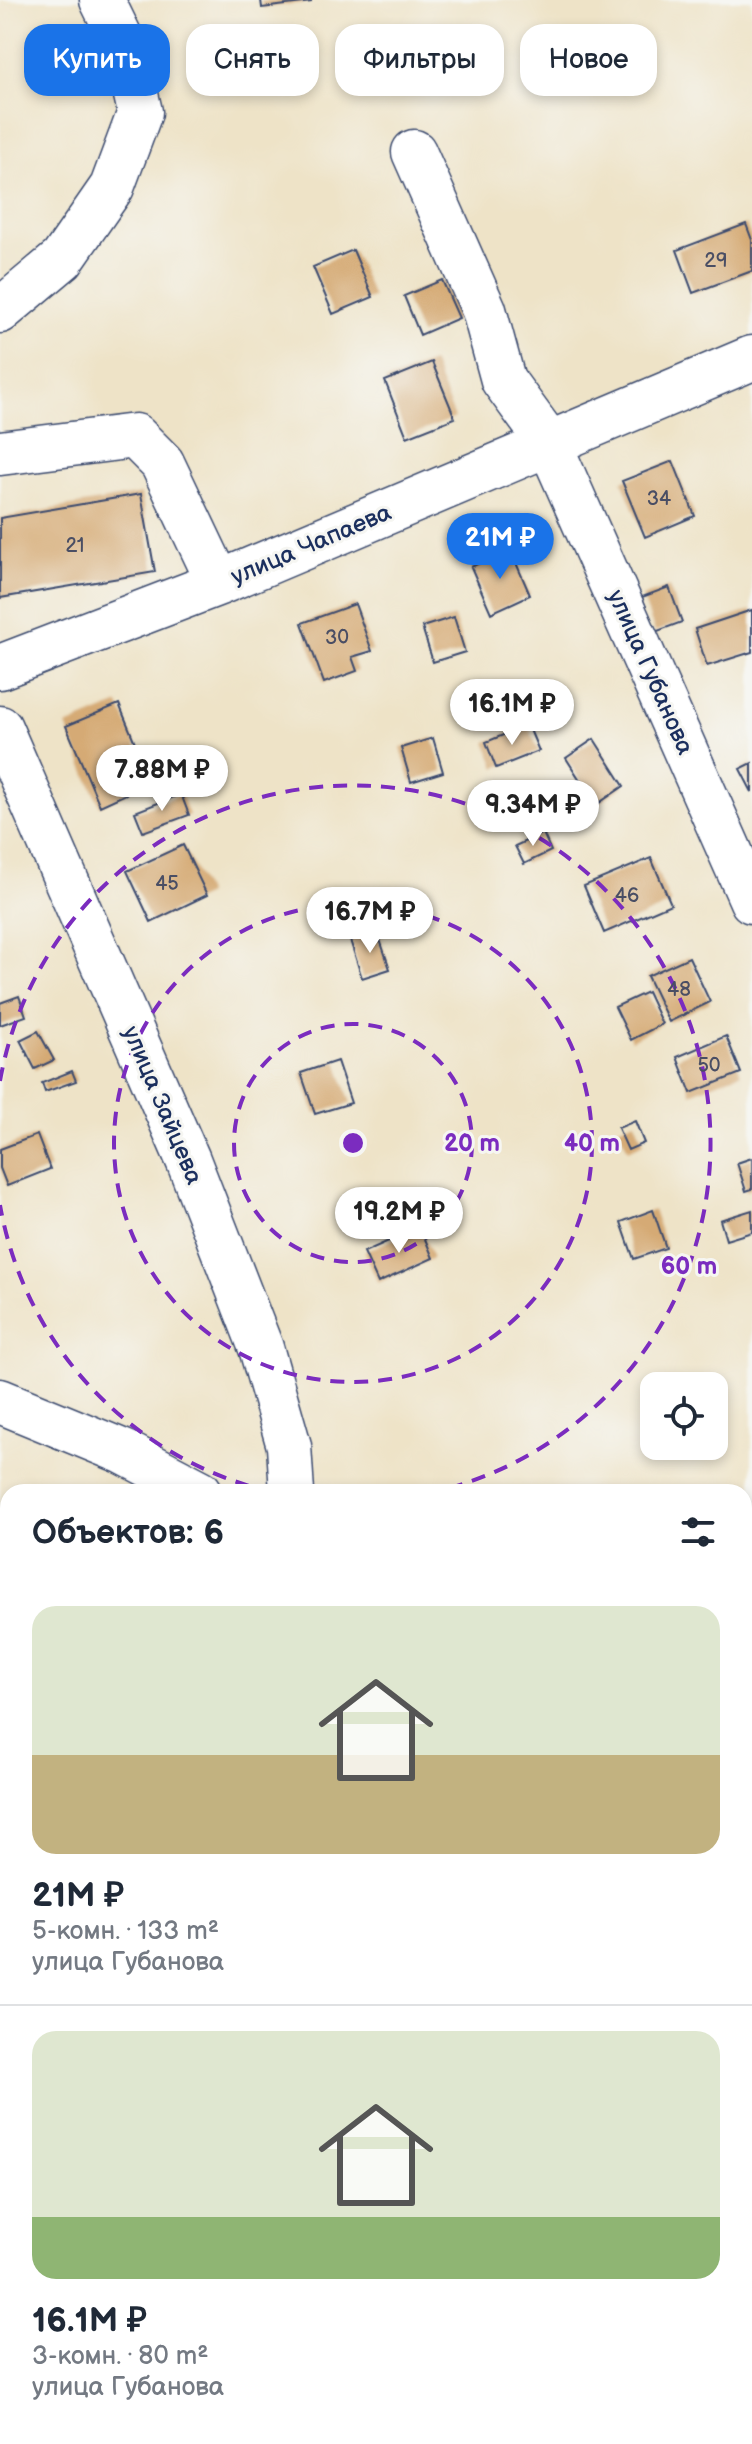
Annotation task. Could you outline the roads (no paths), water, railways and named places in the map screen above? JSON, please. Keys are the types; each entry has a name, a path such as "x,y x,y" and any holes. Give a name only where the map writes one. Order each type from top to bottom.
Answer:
{"street":[{"path":"0,311 62,259 112,187 140,112 125,47 102,0"},
{"name":"улица Губанова","path":"414,152 484,310 503,380 549,443 752,901"},
{"name":"улица Чапаева","path":"0,667 219,583 752,358"},
{"path":"0,453 135,436 162,463 219,583"},
{"name":"улица Зайцева","path":"0,728 188,1160 261,1348 289,1446 291,1484"},
{"path":"0,1401 124,1452 185,1484"}]}
